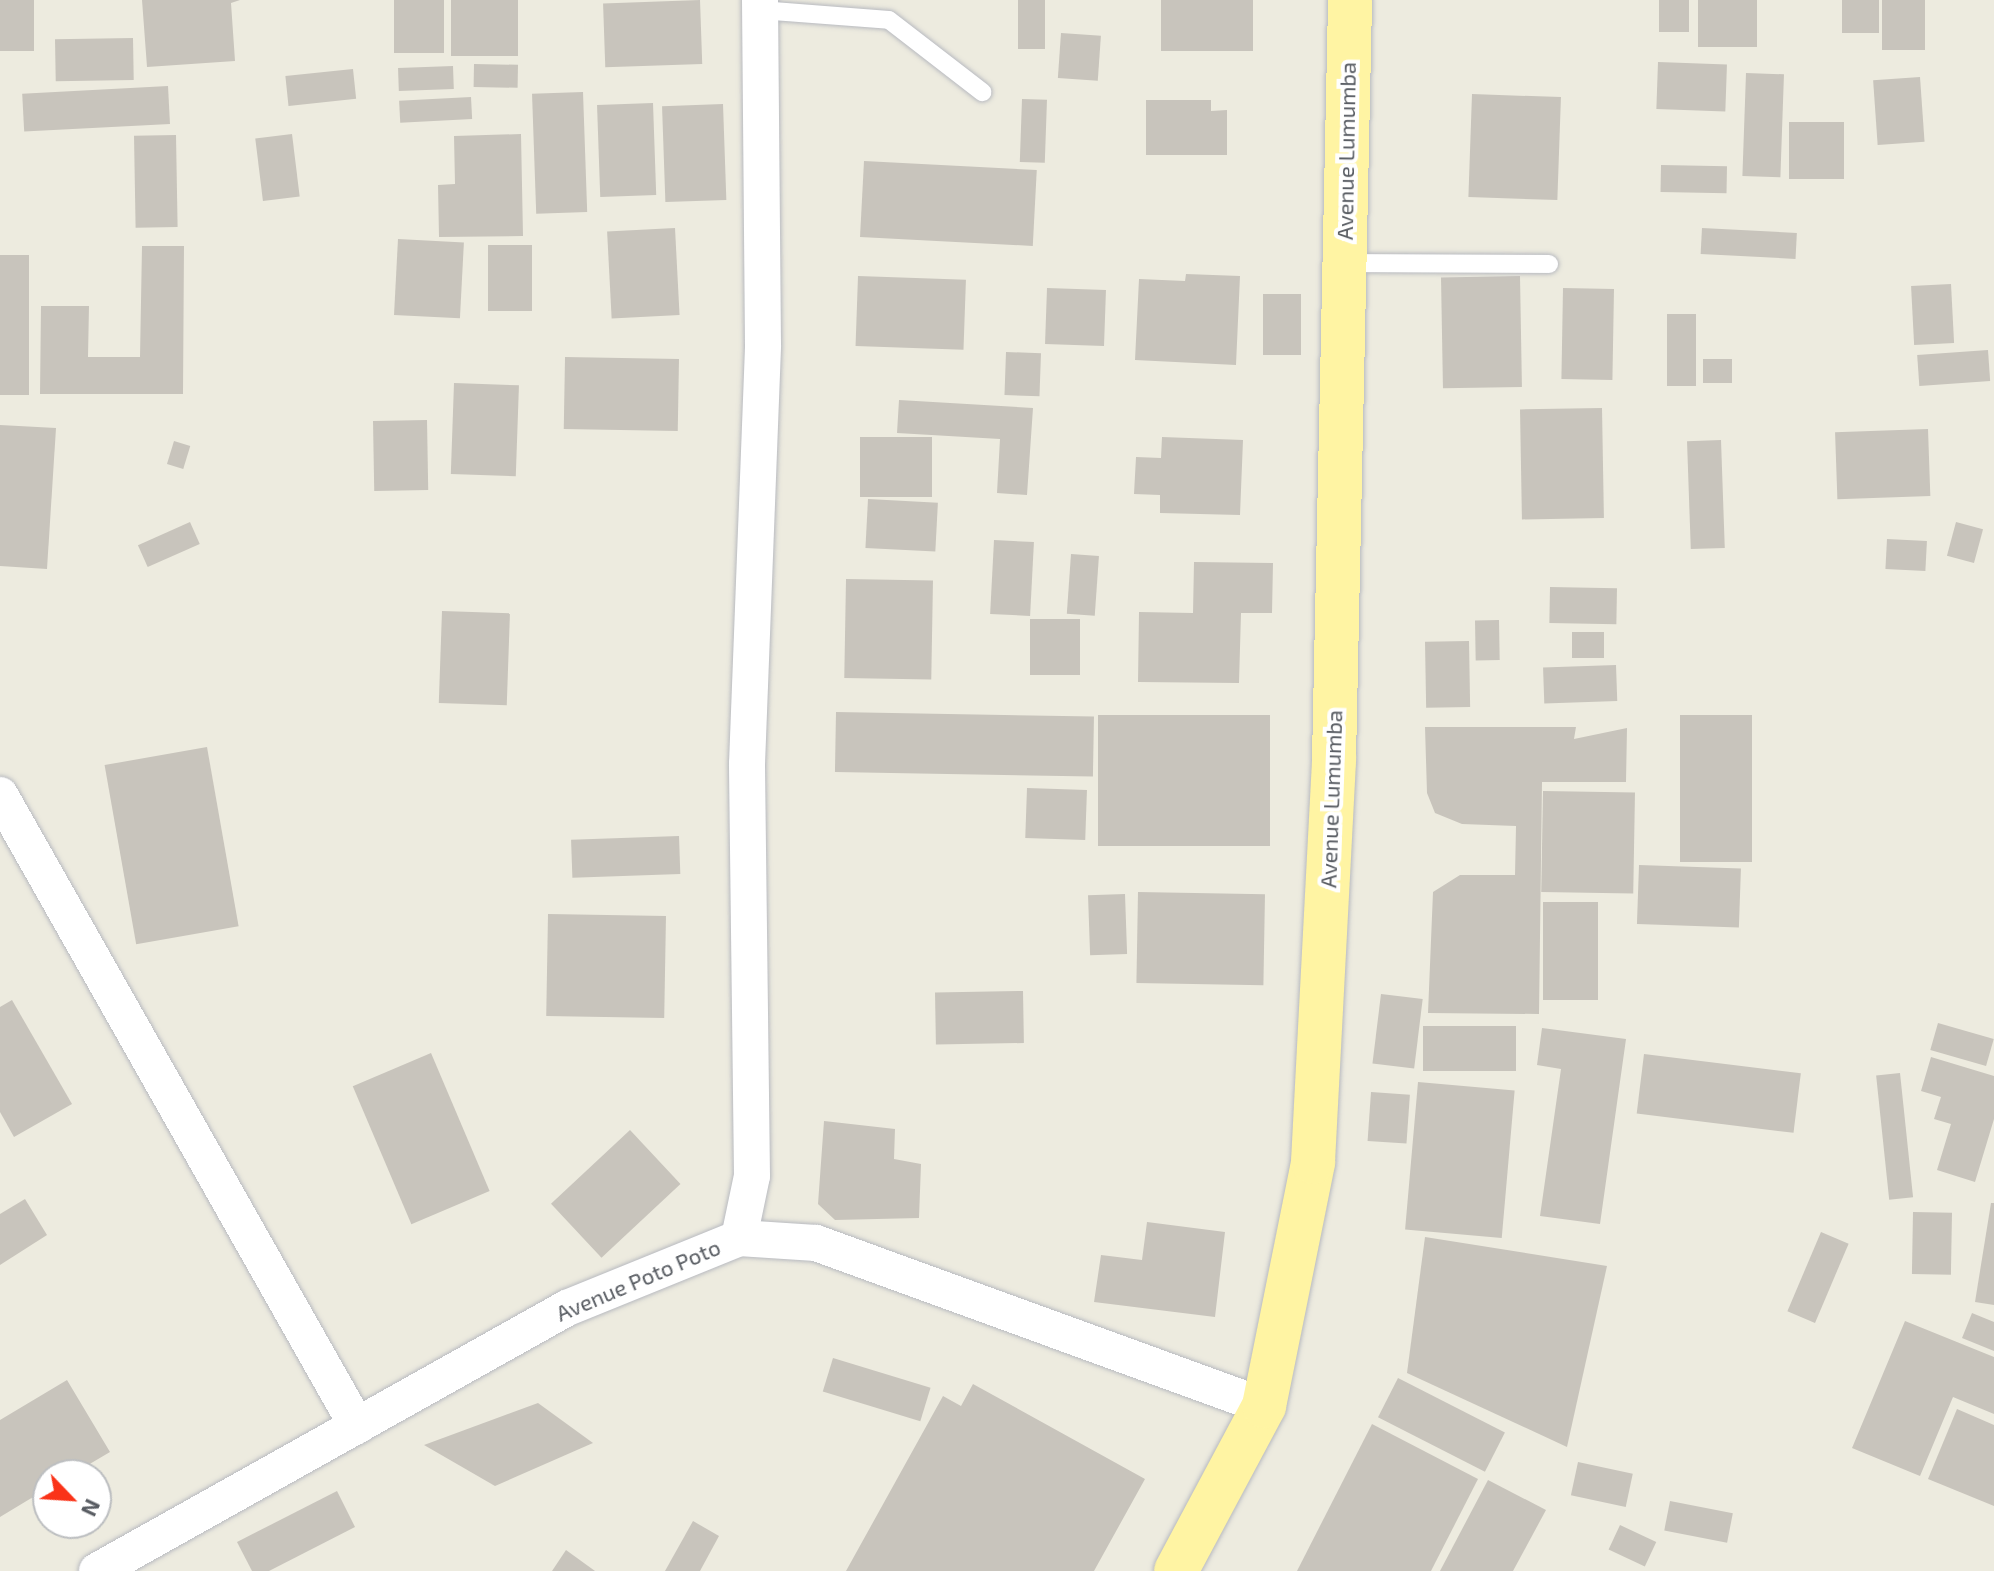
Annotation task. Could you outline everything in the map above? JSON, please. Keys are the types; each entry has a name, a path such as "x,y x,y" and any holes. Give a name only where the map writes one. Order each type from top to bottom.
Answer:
{"main road":[{"name":"Avenue Lumumba","path":"1176,1571 1264,1406 1313,1162 1334,760 1350,0"}],"street":[{"path":"739,1238 752,1176 747,764 763,345 760,5"},
{"path":"0,795 357,1426"},
{"name":"Avenue Poto Poto","path":"97,1571 567,1308 739,1238 816,1243 1264,1406"}],"lane":[{"path":"760,5 889,20 982,92"},
{"path":"1344,263 1549,264"}],"building":[{"path":"0,0 34,0 34,51 0,51"},
{"path":"142,0 240,0 231,3 235,61 147,67"},
{"path":"394,0 444,0 444,53 394,53"},
{"path":"451,0 518,0 518,56 451,56"},
{"path":"700,0 702,64 605,67 603,3"},
{"path":"1018,0 1045,0 1045,49 1018,49"},
{"path":"1161,0 1253,0 1253,51 1161,51"},
{"path":"1659,0 1689,0 1689,32 1659,32"},
{"path":"1698,0 1757,0 1757,47 1698,47"},
{"path":"1842,0 1879,0 1879,33 1842,33"},
{"path":"1882,0 1925,0 1925,50 1882,50"},
{"path":"1061,33 1101,36 1098,81 1058,78"},
{"path":"133,38 134,80 56,81 55,39"},
{"path":"1658,62 1727,64 1725,111 1656,109"},
{"path":"474,64 518,65 518,88 474,87"},
{"path":"453,66 454,89 399,91 398,68"},
{"path":"353,69 356,99 289,106 285,76"},
{"path":"1746,73 1784,74 1780,177 1742,176"},
{"path":"1920,77 1925,142 1878,145 1873,80"},
{"path":"168,86 170,124 24,132 22,94"},
{"path":"583,92 587,212 536,214 532,94"},
{"path":"1472,94 1561,97 1557,200 1468,197"},
{"path":"471,97 472,119 400,123 399,101"},
{"path":"1022,99 1047,100 1045,163 1020,162"},
{"path":"1146,100 1211,100 1211,111 1227,110 1227,155 1146,155"},
{"path":"653,103 656,195 600,197 597,105"},
{"path":"723,104 726,200 665,202 662,106"},
{"path":"1789,122 1844,122 1844,179 1789,179"},
{"path":"292,134 300,197 263,201 255,139"},
{"path":"521,134 523,236 439,237 438,185 455,184 454,136"},
{"path":"176,135 178,227 136,228 134,136"},
{"path":"864,161 1037,170 1033,246 860,237"},
{"path":"1661,165 1727,166 1727,193 1661,192"},
{"path":"675,228 680,315 612,318 607,232"},
{"path":"1702,228 1797,233 1796,259 1701,254"},
{"path":"398,239 464,242 460,318 394,315"},
{"path":"488,245 532,245 532,311 488,311"},
{"path":"142,246 184,246 183,394 40,394 41,306 89,306 88,357 140,357"},
{"path":"0,255 29,255 29,395 0,395"},
{"path":"1186,274 1240,276 1236,365 1135,360 1139,279 1185,281"},
{"path":"858,276 966,280 963,350 856,346"},
{"path":"1520,276 1522,387 1443,388 1441,277"},
{"path":"1951,284 1954,343 1914,345 1911,286"},
{"path":"1047,288 1106,290 1104,346 1045,344"},
{"path":"1563,288 1614,289 1612,380 1561,379"},
{"path":"1263,294 1301,294 1301,355 1263,355"},
{"path":"1667,314 1696,314 1696,386 1667,386"},
{"path":"1988,350 1990,381 1919,386 1917,355"},
{"path":"1006,352 1041,353 1039,396 1004,395"},
{"path":"565,357 679,359 678,431 564,429"},
{"path":"1703,359 1732,359 1732,383 1703,383"},
{"path":"454,383 519,385 516,476 451,474"},
{"path":"899,400 1033,408 1027,495 997,493 1000,439 897,433"},
{"path":"1602,408 1604,518 1522,519 1520,409"},
{"path":"427,420 428,490 374,491 373,421"},
{"path":"0,425 56,428 47,569 0,566"},
{"path":"1928,429 1930,496 1837,499 1835,432"},
{"path":"860,437 932,437 932,497 860,497"},
{"path":"1162,437 1243,440 1240,515 1160,513 1160,495 1134,494 1136,457 1161,458"},
{"path":"1721,440 1725,548 1691,549 1687,441"},
{"path":"174,441 190,446 183,469 167,464"},
{"path":"868,499 938,503 935,552 865,548"},
{"path":"190,522 200,544 148,567 138,545"},
{"path":"1956,522 1983,529 1974,563 1947,556"},
{"path":"1887,539 1927,541 1925,571 1885,569"},
{"path":"994,540 1034,542 1030,616 990,614"},
{"path":"1071,554 1099,556 1095,616 1067,614"},
{"path":"1194,562 1273,563 1272,613 1241,613 1239,683 1138,682 1139,612 1193,613"},
{"path":"846,579 933,581 931,680 844,678"},
{"path":"1550,587 1617,588 1616,624 1549,623"},
{"path":"442,611 510,613 507,705 439,703"},
{"path":"1030,619 1080,619 1080,675 1030,675"},
{"path":"1475,620 1499,620 1500,660 1476,660"},
{"path":"1572,632 1604,632 1604,658 1572,658"},
{"path":"1469,641 1470,707 1426,708 1425,642"},
{"path":"1616,665 1617,701 1544,704 1543,668"},
{"path":"836,712 1094,717 1093,776 835,772"},
{"path":"1098,715 1270,715 1270,846 1098,846"},
{"path":"1680,715 1752,715 1752,862 1680,862"},
{"path":"1425,727 1576,727 1574,739 1627,728 1626,782 1542,782 1539,1014 1428,1013 1433,892 1460,875 1515,875 1516,826 1462,824 1435,813 1427,793"},
{"path":"207,747 239,926 136,944 105,765"},
{"path":"1027,788 1087,790 1085,840 1025,838"},
{"path":"1543,791 1635,793 1633,894 1541,892"},
{"path":"679,836 680,874 572,878 571,840"},
{"path":"1639,865 1741,869 1739,928 1637,924"},
{"path":"1138,892 1265,894 1263,985 1136,983"},
{"path":"1125,894 1127,954 1090,955 1088,895"},
{"path":"1543,902 1598,902 1598,1000 1543,1000"},
{"path":"548,914 666,916 664,1018 546,1016"},
{"path":"1023,991 1024,1043 936,1045 935,993"},
{"path":"1381,994 1423,999 1414,1069 1372,1063"},
{"path":"12,1000 72,1104 14,1137 0,1112 0,1007"},
{"path":"1938,1023 1994,1039 1986,1066 1930,1050"},
{"path":"1423,1026 1516,1026 1516,1071 1423,1071"},
{"path":"1542,1028 1626,1039 1600,1224 1540,1216 1561,1069 1537,1065"},
{"path":"431,1053 490,1191 411,1224 353,1086"},
{"path":"1644,1054 1801,1073 1794,1133 1637,1114"},
{"path":"1931,1057 1994,1076 1994,1119 1975,1182 1937,1170 1951,1124 1934,1119 1941,1097 1921,1091"},
{"path":"1900,1073 1913,1197 1889,1200 1876,1076"},
{"path":"1418,1082 1515,1090 1502,1238 1405,1229"},
{"path":"1371,1092 1410,1095 1406,1144 1368,1141"},
{"path":"824,1121 895,1129 894,1159 921,1164 919,1218 835,1220 818,1204"},
{"path":"630,1130 680,1184 601,1258 551,1204"},
{"path":"25,1199 47,1235 0,1265 0,1214"},
{"path":"1991,1203 1994,1203 1994,1305 1975,1302"},
{"path":"1913,1212 1952,1213 1951,1275 1912,1274"},
{"path":"1147,1222 1225,1232 1215,1317 1094,1302 1101,1255 1142,1260"},
{"path":"1821,1232 1849,1244 1815,1323 1787,1311"},
{"path":"1425,1237 1607,1266 1567,1447 1407,1373"},
{"path":"1972,1313 1994,1322 1994,1351 1962,1338"},
{"path":"1905,1321 1994,1357 1994,1414 1953,1397 1920,1476 1852,1448"},
{"path":"833,1358 931,1388 920,1421 823,1391"},
{"path":"1398,1378 1505,1432 1485,1472 1378,1417"},
{"path":"67,1380 110,1452 98,1459 32,1459 32,1498 0,1517 0,1420"},
{"path":"973,1384 1145,1479 1094,1571 846,1571 943,1396 961,1406"},
{"path":"538,1403 593,1443 495,1486 424,1445"},
{"path":"1957,1409 1994,1425 1994,1506 1928,1479"},
{"path":"1372,1424 1478,1479 1431,1571 1297,1571"},
{"path":"1578,1462 1633,1474 1626,1507 1571,1495"},
{"path":"1488,1480 1546,1510 1513,1571 1440,1571"},
{"path":"337,1491 355,1527 269,1571 252,1571 237,1542"},
{"path":"1670,1501 1733,1513 1727,1543 1664,1530"},
{"path":"693,1521 719,1536 700,1571 665,1571"},
{"path":"1620,1525 1656,1542 1645,1566 1609,1549"},
{"path":"566,1550 595,1571 552,1571"}]}
